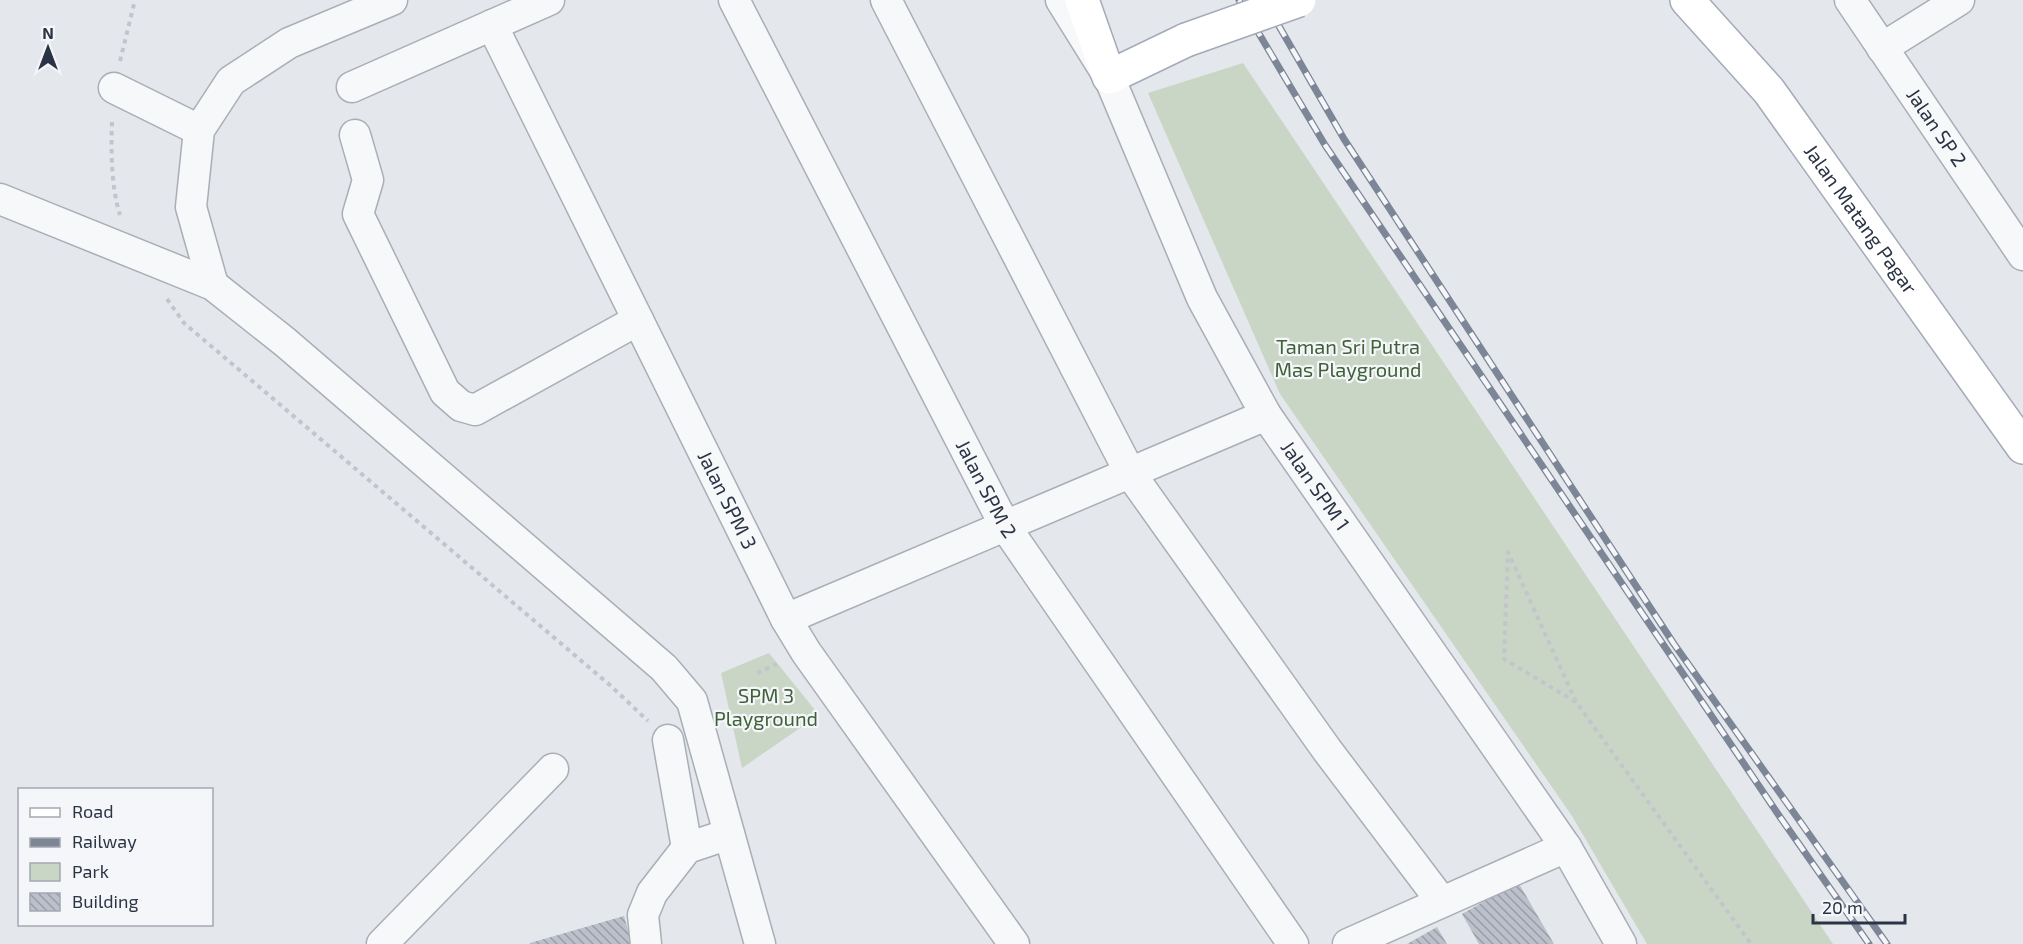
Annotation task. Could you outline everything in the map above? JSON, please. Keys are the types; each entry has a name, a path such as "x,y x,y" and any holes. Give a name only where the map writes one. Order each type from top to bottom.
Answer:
{"main road":[{"path":"1082,0 1109,77 1186,40 1299,0"},
{"name":"Jalan Matang Pagar","path":"1687,0 1769,92 2023,447"}],"street":[{"path":"213,285 191,207 199,130 231,81 289,43 392,0"},
{"path":"352,87 549,0"},
{"name":"Jalan SPM 2","path":"734,0 1005,526 1293,944"},
{"path":"886,0 1130,473 1327,750 1442,902"},
{"name":"Jalan SPM 1","path":"1061,0 1109,77 1202,298 1266,415 1566,847 1621,944"},
{"name":"Jalan SP 2","path":"1850,0 2023,255"},
{"path":"1882,48 1959,0"},
{"name":"Jalan SPM 3","path":"492,25 786,620 806,652 1014,944"},
{"path":"114,88 199,130"},
{"path":"355,135 368,180 358,214 445,392 462,406 475,410 638,320"},
{"path":"0,199 213,285 285,342 664,668 692,700 760,944"},
{"path":"786,620 1266,415"},
{"path":"668,740 687,848"},
{"path":"382,944 553,769"},
{"path":"646,944 643,915 652,893 687,848 729,834"},
{"path":"1348,944 1566,847"}],"path":[{"path":"1576,702 1504,659 1508,552 1576,702 1751,944"}],"green space":[{"name":"Taman Sri Putra Mas Playground","path":"1243,63 1833,944 1647,944 1572,816 1280,394 1148,93"},
{"name":"SPM 3 Playground","path":"769,653 819,715 742,768 721,673"}],"building":[{"path":"1518,882 1554,944 1479,944 1462,914"},
{"path":"624,916 632,944 530,944 530,943"},
{"path":"1437,927 1447,944 1407,944"}],"railway":[{"path":"1239,0 1325,145 1780,817 1869,944"},
{"path":"1264,0 1344,139 1674,644 1887,944"}]}
